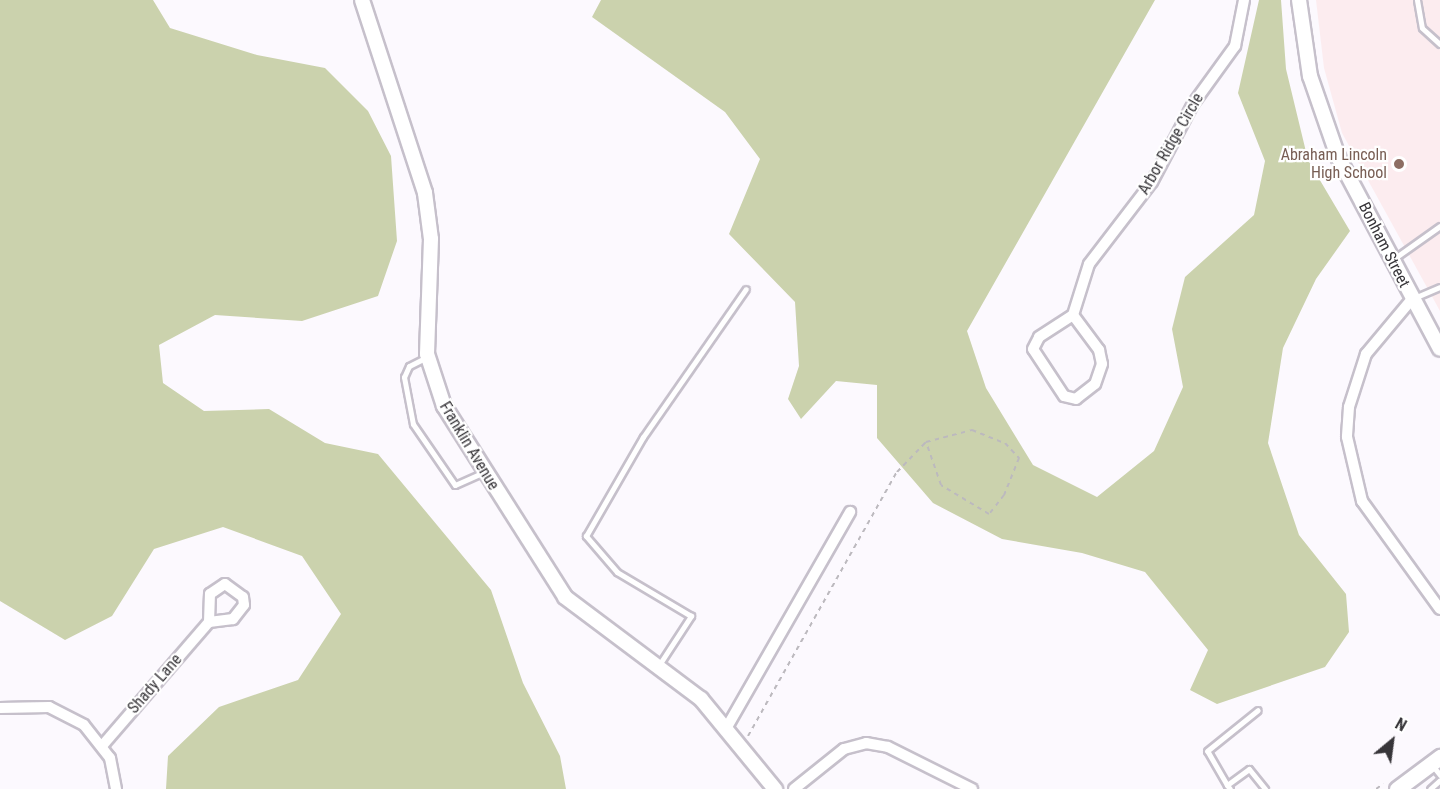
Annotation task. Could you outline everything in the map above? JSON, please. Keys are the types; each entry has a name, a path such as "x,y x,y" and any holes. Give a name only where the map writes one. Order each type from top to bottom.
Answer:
{"main road":[{"path":"1397,789 1437,766"}],"street":[{"name":"Franklin Avenue","path":"362,0 425,193 431,238 428,357 444,406 565,597 658,666 727,727 775,789"},
{"name":"Arbor Ridge Circle","path":"1073,315 1089,264 1152,182 1193,104 1235,46 1244,0"},
{"name":"Bonham Street","path":"1299,0 1316,100 1392,260 1440,349"},
{"path":"1412,299 1366,354 1349,407 1347,437 1362,501 1440,609"},
{"path":"1073,315 1099,350 1102,364 1095,384 1076,399 1064,396 1033,349 1039,337 1073,315"},
{"path":"727,727 850,512"},
{"name":"Shady Lane","path":"102,746 209,622"},
{"path":"0,708 49,707 84,725 102,746 116,789"},
{"path":"794,789 844,749 866,743 888,747 972,789"}],"lane":[{"path":"1417,0 1422,28 1440,44"},
{"path":"1392,260 1440,226"},
{"path":"1412,299 1440,287"},
{"path":"658,666 691,616 617,572 586,536 643,436 746,289"},
{"path":"428,357 409,366 404,378 413,424 455,485 484,472"},
{"path":"1258,710 1207,751 1229,787 1249,769 1265,789"},
{"path":"1430,789 1440,780"}],"path":[{"path":"741,745 897,472 926,442 972,430 1014,450 1019,466 995,510 984,513 941,485 926,442"}],"shaded area":[{"name":"Abraham Lincoln High School","path":"1316,0 1440,0 1440,311 1342,133 1324,68"}],"green space":[{"path":"0,0 153,0 170,28 257,55 325,68 368,111 391,156 397,241 378,296 302,321 215,315 159,345 163,383 204,411 269,409 325,443 378,454 491,590 523,683 560,756 566,789 166,789 168,756 219,707 298,680 341,614 302,556 223,527 154,549 112,616 65,640 0,601"},
{"path":"601,0 1155,0 967,331 986,388 1033,465 1097,497 1154,451 1183,387 1172,329 1185,277 1254,215 1265,161 1238,93 1259,0 1281,0 1286,69 1308,160 1350,231 1316,279 1283,348 1268,443 1299,535 1346,594 1349,632 1325,667 1217,704 1190,690 1208,650 1145,572 1082,553 1002,539 933,503 877,438 877,385 836,381 801,419 788,399 799,366 795,302 729,234 760,159 725,112 592,17"}],"place":[{"name":"Abraham Lincoln High School","path":"1399,164"}]}
